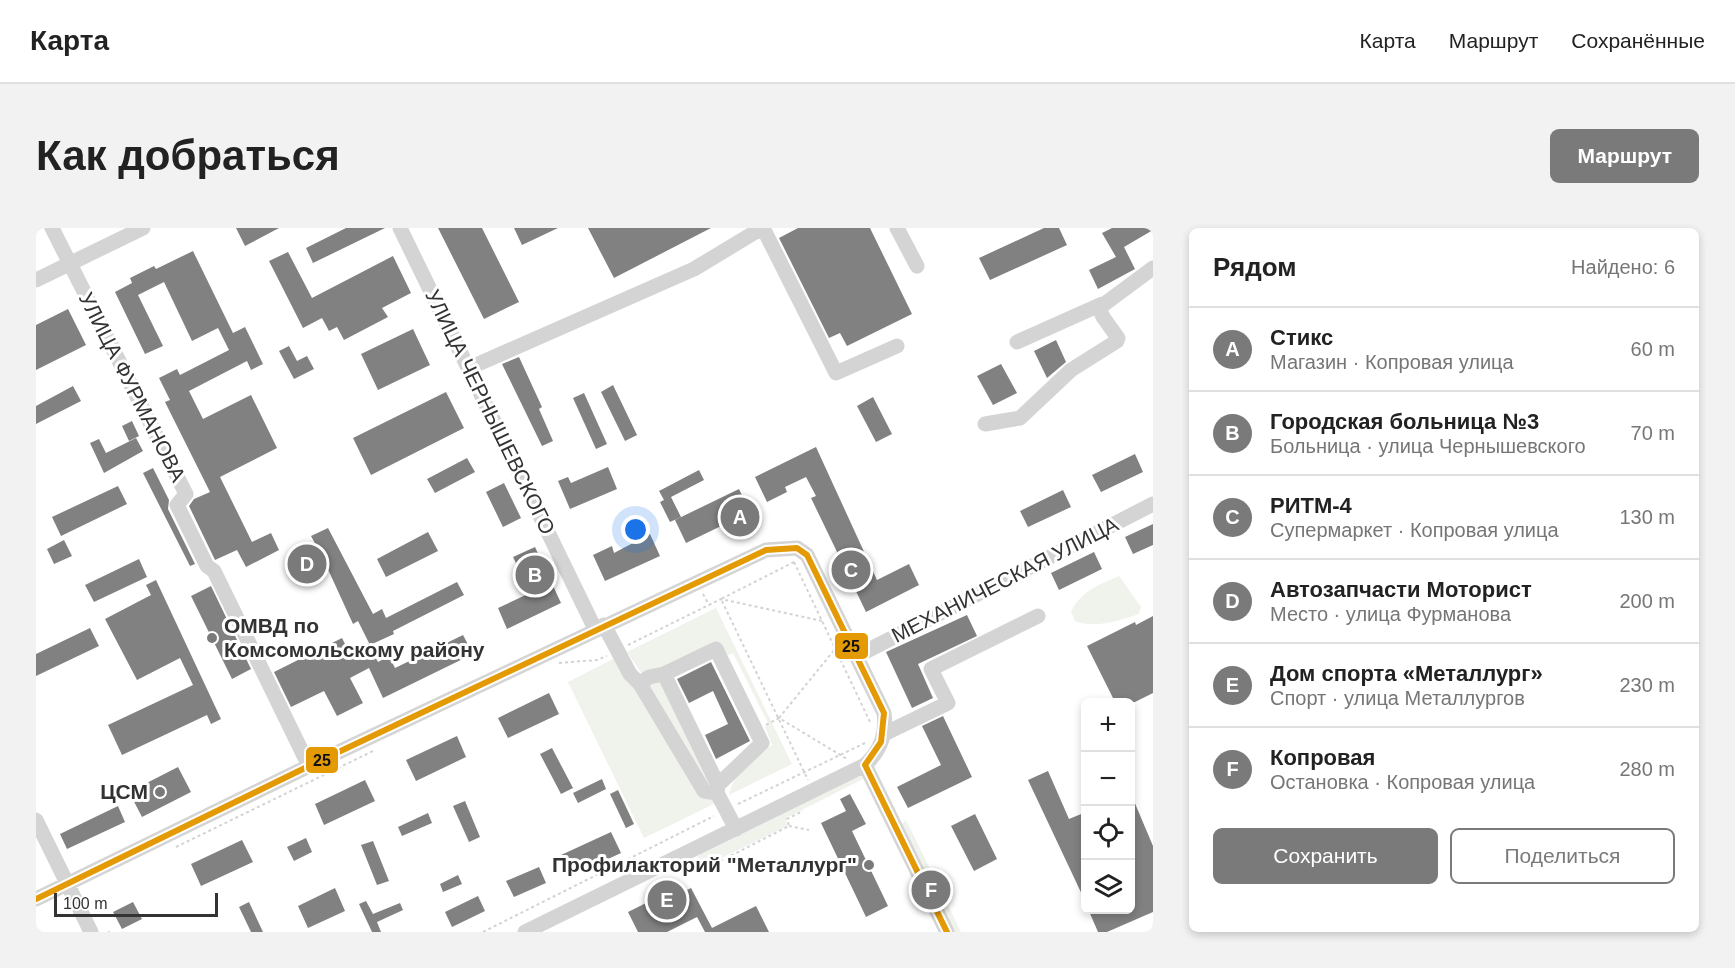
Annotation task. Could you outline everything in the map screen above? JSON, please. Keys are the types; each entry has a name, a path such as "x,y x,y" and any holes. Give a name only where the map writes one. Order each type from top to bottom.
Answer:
{"street":[{"path":"52,228 70,263"},
{"path":"36,279 143,228"},
{"name":"УЛИЦА ЧЕРНЫШЕВСКОГО","path":"400,228 600,627 618,650 630,674 640,684 704,791 718,789"},
{"path":"469,368 694,269 762,228 836,373 897,346"},
{"path":"897,228 917,266"},
{"name":"УЛИЦА ФУРМАНОВА","path":"70,263 186,494 177,505 207,566 214,571 309,766"},
{"path":"1017,342 1102,304 1153,268"},
{"path":"985,424 1020,418 1071,370 1117,341 1118,338 1102,317 1100,308 1102,304"},
{"name":"МЕХАНИЧЕСКАЯ УЛИЦА","path":"857,656 1153,504"},
{"path":"36,899 309,766 766,550 797,548 800,559 857,656 884,713 878,734 877,753 863,766 525,932"},
{"path":"878,734 948,703 931,669 1038,616"},
{"path":"640,684 650,677 664,674 716,649 762,743 718,789"},
{"path":"664,674 718,789 725,810 736,829"},
{"path":"863,766 947,932"},
{"path":"36,820 91,932"}],"path":[{"path":"483,932 631,860 725,810 841,755 878,734 822,621 800,559 597,660 552,663"},
{"path":"702,592 709,605"},
{"path":"721,599 822,621"},
{"path":"721,599 813,791"},
{"path":"756,730 779,718 835,649"},
{"path":"779,718 863,766"},
{"path":"168,850 382,747"},
{"path":"789,826 787,819 806,809"},
{"path":"699,872 789,826 809,830"}],"shaded area":[{"path":"1119,576 1141,607 1139,614 1099,624 1075,621 1071,612 1080,599 1104,582"},
{"path":"716,608 792,764 729,795 740,773 772,745 765,727 769,725 733,653 725,656 718,643 663,670 642,674 627,652"},
{"path":"619,656 716,803 644,838 568,682"},
{"path":"660,680 710,776 709,787 647,685"},
{"path":"861,774 863,779 786,818 787,826 697,870 694,868 699,855"},
{"path":"905,820 961,932 954,932 902,825"}],"building":[{"path":"236,228 279,228 245,246"},
{"path":"346,228 385,228 313,263 306,248"},
{"path":"438,228 482,228 519,302 484,319"},
{"path":"514,228 558,228 522,245"},
{"path":"588,228 711,228 614,278"},
{"path":"798,228 870,228 912,314 847,346 840,333 829,338 779,238"},
{"path":"1044,228 1059,228 1067,245 990,280 979,258"},
{"path":"1112,228 1153,228 1153,230 1124,247 1135,269 1098,289 1089,270 1116,257 1102,233"},
{"path":"193,251 233,333 245,327 263,364 251,370 247,361 189,391 203,419 251,395 277,448 220,477 252,542 271,533 279,550 246,567 237,550 215,560 189,506 194,499 210,492 165,402 170,400 159,378 177,369 180,375 229,350 218,328 192,341 164,282 138,295 163,346 145,354 115,292 132,283 130,278 154,266 156,269"},
{"path":"288,252 312,298 393,256 411,293 382,308 388,317 344,340 337,327 329,331 322,318 303,328 269,261"},
{"path":"68,309 86,345 36,370 36,325"},
{"path":"413,329 430,365 378,390 361,354"},
{"path":"1056,340 1066,362 1047,378 1034,351"},
{"path":"289,346 297,361 307,356 314,369 294,379 279,351"},
{"path":"519,357 542,407 539,409 553,441 542,446 502,364"},
{"path":"1001,364 1017,393 993,405 977,376"},
{"path":"613,385 637,435 625,441 601,392"},
{"path":"73,386 81,401 36,424 36,406"},
{"path":"446,392 464,428 371,475 353,438"},
{"path":"584,393 607,444 596,449 573,398"},
{"path":"873,397 892,434 876,442 857,406"},
{"path":"132,421 139,436 129,441 122,426"},
{"path":"136,438 143,451 104,473 90,443 99,439 106,453"},
{"path":"816,447 877,580 909,564 919,585 866,612 811,498 816,496 806,477 785,487 787,492 767,502 755,477"},
{"path":"1135,454 1143,472 1101,492 1092,475"},
{"path":"467,458 475,472 435,493 427,479"},
{"path":"608,467 617,489 570,509 558,481 568,477 571,483"},
{"path":"153,468 169,500 168,509 195,564 190,566 143,473"},
{"path":"699,470 704,480 671,497 681,517 670,522 660,502 664,500 659,491"},
{"path":"504,483 521,518 503,527 486,492"},
{"path":"118,486 127,504 61,536 52,517"},
{"path":"739,489 750,512 686,543 675,520"},
{"path":"1063,490 1071,507 1028,527 1020,511"},
{"path":"1153,524 1153,545 1133,554 1125,537"},
{"path":"328,528 373,614 382,609 386,618 457,582 464,595 370,645 358,621 353,624 326,565 307,574 299,559 318,549 311,536"},
{"path":"428,532 438,551 386,577 377,559"},
{"path":"650,534 660,556 605,581 593,555 612,546 614,553"},
{"path":"64,540 72,556 54,564 47,549"},
{"path":"535,547 561,603 507,629 498,608 530,593 513,557"},
{"path":"1094,552 1102,569 1059,590 1051,573"},
{"path":"139,559 147,577 94,602 85,585"},
{"path":"156,580 221,719 211,724 207,715 122,755 108,725 193,685 180,658 137,680 105,619 151,595 146,585"},
{"path":"211,586 251,669 232,679 191,596"},
{"path":"967,615 977,636 918,664 933,698 912,708 886,652"},
{"path":"1153,616 1153,693 1135,702 1135,698 1113,698 1087,646 1135,622 1136,625"},
{"path":"90,628 99,646 36,676 36,654"},
{"path":"463,635 473,654 383,698 369,668 350,678 363,703 337,716 324,691 291,707 274,672 342,638 349,652 369,643 378,662 389,656 395,668"},
{"path":"711,662 750,741 716,759 705,735 728,724 713,691 689,703 677,679"},
{"path":"549,693 559,714 508,738 498,718"},
{"path":"943,716 972,777 908,808 897,787 941,765 922,726"},
{"path":"457,736 466,757 416,781 406,760"},
{"path":"552,748 573,788 561,794 540,754"},
{"name":"ЦСМ","path":"178,767 191,792 142,817 129,792"},
{"path":"1048,771 1069,819 1081,814 1081,892 1028,780"},
{"path":"602,779 606,789 578,803 573,793"},
{"path":"365,780 375,801 324,825 315,804"},
{"path":"618,790 634,824 626,828 610,794"},
{"path":"850,794 866,824 852,831 888,906 866,917 821,823 846,811 840,799"},
{"path":"465,801 480,837 469,842 453,806"},
{"path":"1135,803 1153,846 1153,912 1107,932 1098,932 1090,914 1135,914"},
{"path":"118,806 125,822 67,849 60,834"},
{"path":"428,813 432,823 402,836 398,827"},
{"path":"975,814 997,859 974,871 951,826"},
{"path":"611,832 621,853 571,876 561,855"},
{"path":"306,838 312,852 294,861 287,847"},
{"path":"242,840 253,862 201,886 191,864"},
{"path":"373,841 389,881 377,885 361,845"},
{"path":"539,867 546,883 514,897 506,881"},
{"path":"458,875 462,884 443,892 440,884"},
{"path":"335,888 345,911 308,928 298,906"},
{"path":"691,888 712,928 756,906 769,932 705,932 697,917 667,932 638,932 628,912 646,903 649,909"},
{"path":"478,896 485,911 452,927 445,912"},
{"path":"366,901 373,914 400,903 403,910 377,922 381,932 372,932 359,904"},
{"path":"133,902 142,919 122,929 113,912"},
{"path":"249,902 263,932 251,932 239,907"}],"transit line":[{"name":"25","path":"36,899 309,766 766,550 797,548 807,555 884,713 881,742 865,765 947,932"}],"place":[{"name":"Стикс","path":"740,517"},
{"name":"Автозапчасти Моторист","path":"307,564"},
{"name":"РИТМ-4","path":"851,570"},
{"name":"Городская больница №3","path":"535,575"},
{"name":"ОМВД по Комсомольскому району","path":"212,638"},
{"name":"ЦСМ","path":"160,792"},
{"name":"Профилакторий \"Металлург\"","path":"869,865"},
{"name":"Копровая","path":"931,890"},
{"name":"Дом спорта «Металлург»","path":"667,900"}]}
